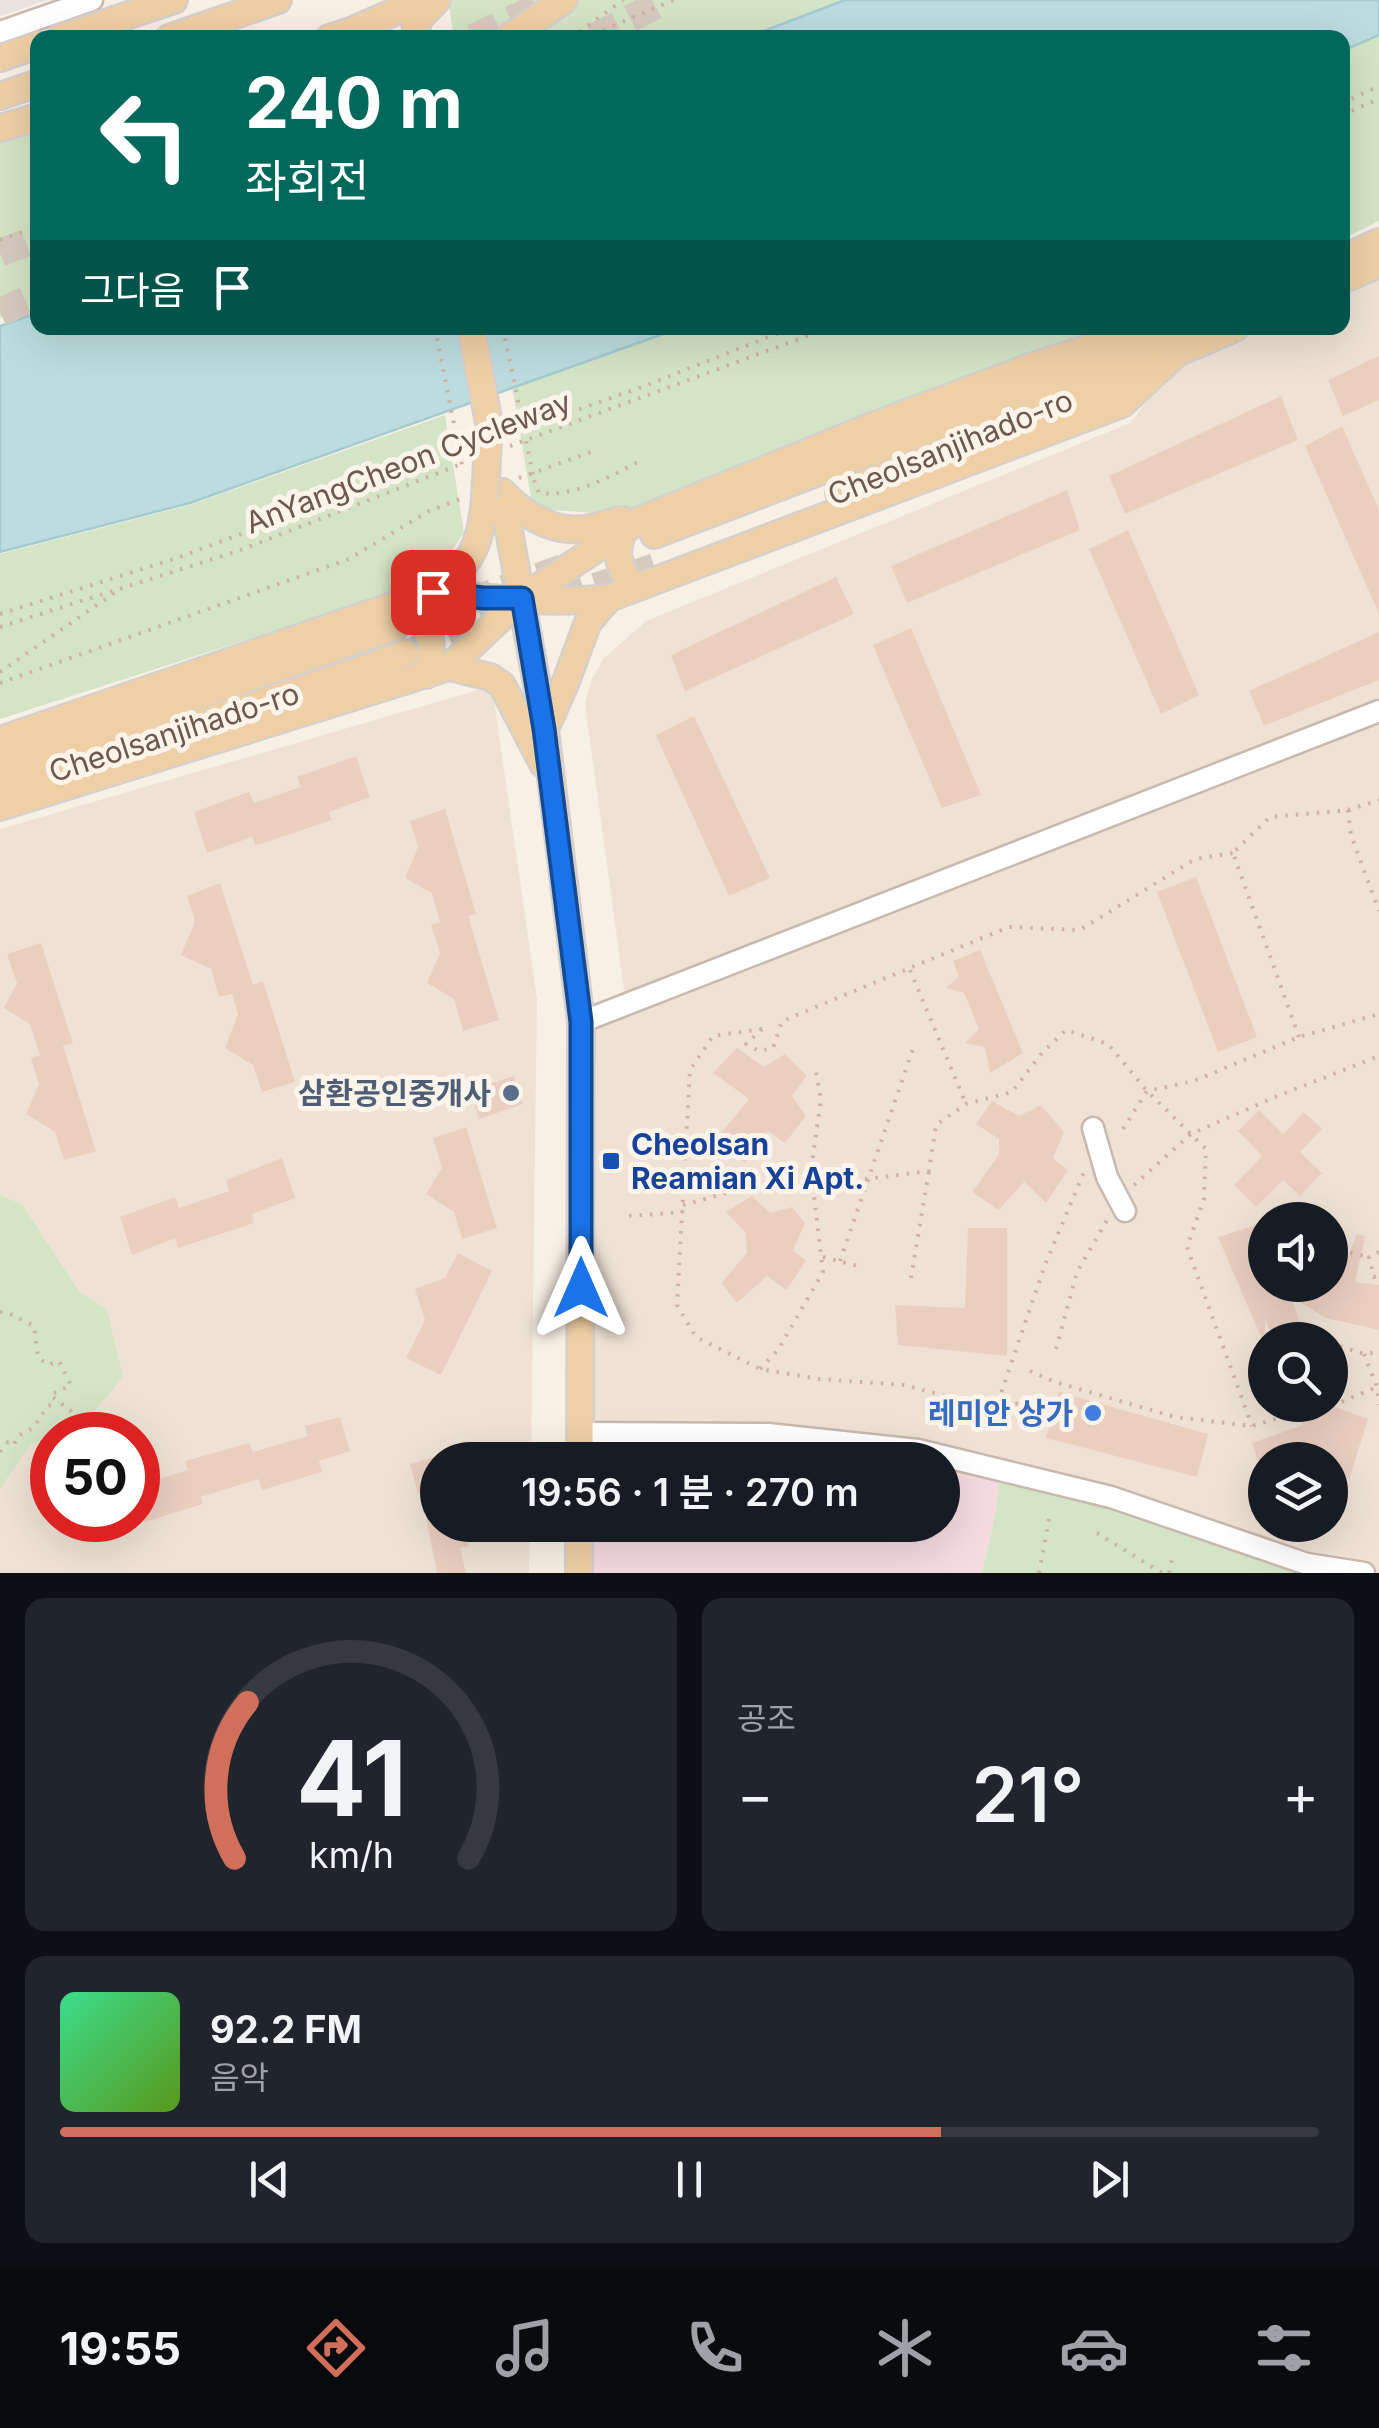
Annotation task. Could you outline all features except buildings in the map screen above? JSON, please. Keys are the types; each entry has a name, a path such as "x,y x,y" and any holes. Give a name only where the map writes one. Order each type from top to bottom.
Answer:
{"main road":[{"path":"84,30 174,0"},
{"path":"192,30 278,0"},
{"path":"520,30 564,0"},
{"path":"354,30 419,13"},
{"path":"0,58 30,48"},
{"path":"0,96 30,86"},
{"path":"0,128 30,119"},
{"path":"1350,255 1379,242"},
{"path":"1350,277 1379,264"},
{"path":"395,616 433,592 468,562 480,538 488,494 491,434 473,335"},
{"path":"433,592 483,598 609,598 1122,404 1179,338"},
{"path":"438,671 522,598 639,528 872,426 1030,367 1111,341 1179,338"},
{"name":"Cheolsanjihado-ro","path":"663,563 1027,418 1179,338"},
{"path":"488,494 551,526 588,529 618,520 639,528"},
{"path":"488,494 522,598 552,779 581,1022 580,1442"},
{"path":"639,528 618,542 618,554 629,582 640,587"},
{"path":"544,729 588,622 609,598"},
{"path":"0,740 412,612 422,621 438,671"},
{"name":"Cheolsanjihado-ro","path":"0,762 72,740 395,616"},
{"name":"Cheolsanjihado-ro","path":"0,788 369,668 404,653"},
{"path":"0,807 438,671 490,676 502,685 552,779"},
{"path":"578,1573 579,1542"}],"street":[{"path":"0,32 92,0"},
{"path":"581,1022 1379,711"},
{"path":"1093,1128 1106,1177 1122,1205"},
{"path":"580,1433 768,1434 918,1450 1112,1496 1307,1564 1364,1573"}],"path":[{"path":"582,30 623,0"},
{"path":"603,30 674,0"},
{"path":"1350,100 1379,86"},
{"path":"1350,112 1379,99"},
{"path":"0,240 30,230"},
{"path":"437,335 488,494"},
{"path":"504,335 539,493 555,495 597,483 638,462"},
{"path":"0,614 177,558 491,434 642,387 772,335"},
{"name":"AnYangCheon Cycleway","path":"505,448 810,335"},
{"path":"0,682 349,559 429,511 488,494 591,452"},
{"name":"AnYangCheon Cycleway","path":"0,627 238,551 470,460"},
{"path":"0,672 121,588"},
{"path":"1021,1404 953,1398 904,1385 760,1370 696,1337 677,1305 690,1070 714,1036 762,1029 746,1044 759,1051 774,1048 782,1021 1010,927 1080,930 1196,859 1233,853 1270,817 1348,810 1379,800"},
{"path":"1348,810 1351,835 1379,912"},
{"path":"1233,853 1300,1037"},
{"path":"910,970 966,1104"},
{"path":"1122,1128 1148,1091 1194,1081 1300,1037 1379,1014"},
{"path":"911,1278 936,1124 966,1104 1012,1092 1066,1030 1108,1044 1148,1091 1206,1148 1204,1199 1187,1248 1252,1426"},
{"path":"840,1261 915,1043"},
{"path":"1056,1349 1078,1272 1122,1205 1190,1134 1379,1056"},
{"path":"760,1370 778,1350 823,1272 811,1170 821,1099 816,1072"},
{"path":"683,1204 811,1170 843,1182 929,1171"},
{"path":"998,1402 1045,1265 1084,1174"},
{"path":"629,1216 682,1212"},
{"path":"1348,1252 1370,1257 1379,1252"},
{"path":"821,1256 862,1266"},
{"path":"1370,1257 1374,1277 1379,1274"},
{"path":"0,1312 34,1326 38,1357 48,1365 59,1361 70,1385 50,1394 72,1412"},
{"path":"1348,1349 1364,1354 1379,1352"},
{"path":"1364,1354 1378,1386 1379,1405"},
{"path":"1030,1371 1054,1382 1176,1417 1252,1426 1265,1422"},
{"path":"1348,1399 1378,1386"},
{"path":"0,1441 14,1445 18,1436 33,1428 48,1406 59,1403"},
{"path":"0,1452 8,1442"},
{"path":"1039,1573 1049,1519"},
{"path":"1097,1533 1166,1573 1173,1555"}],"shaded area":[{"path":"0,0 48,0 0,16"},
{"path":"1379,257 1379,1573 1364,1573 1252,1542 1348,1542 1348,1442 1248,1442 1248,1541 960,1462 960,1442 759,1442 580,1433 581,1022 626,1004 585,704 591,681 603,659 646,621 1130,423 1182,358 1214,335 1350,335 1350,271"},
{"path":"492,686 537,999 531,1442 420,1442 420,1542 530,1542 529,1573 0,1573 0,1489 30,1445 30,1542 160,1542 160,1412 89,1412 107,1310 79,1291 22,1204 0,1195 0,829"},
{"path":"580,1433 768,1434 843,1442 580,1442"},
{"path":"960,1460 1001,1470 982,1573 579,1573 579,1542 960,1542"}],"green space":[{"path":"448,0 1379,0 1379,221 1350,236 1350,30 453,30"},
{"path":"30,132 30,307 0,317 0,141"},
{"path":"503,335 1108,335 616,514 533,509"},
{"path":"445,415 464,533 442,564 405,576 408,588 0,719 0,554 190,505"},
{"path":"0,1195 22,1204 79,1291 107,1310 123,1377 94,1412 30,1412 30,1445 0,1489"},
{"path":"1001,1470 1364,1573 982,1573"}],"water":[{"path":"845,0 1379,0 1379,35 1350,48 1350,30 766,30"},
{"path":"30,315 30,335 660,335 190,503 0,552 0,326"}],"tunnel":[{"path":"608,30 666,0"},
{"path":"490,30 550,1"},
{"path":"0,253 30,241"},
{"path":"0,312 30,299"},
{"path":"560,597 663,563"},
{"path":"399,625 564,566"},
{"path":"414,649 503,616"}],"place":[{"name":"삼환공인중개사","path":"511,1093"},
{"name":"Cheolsan Reamian Xi Apt.","path":"611,1161"},
{"name":"레미안 상가","path":"1093,1413"}],"route":[{"path":"433,592 522,598 544,729 581,1022 581,1288"}]}
